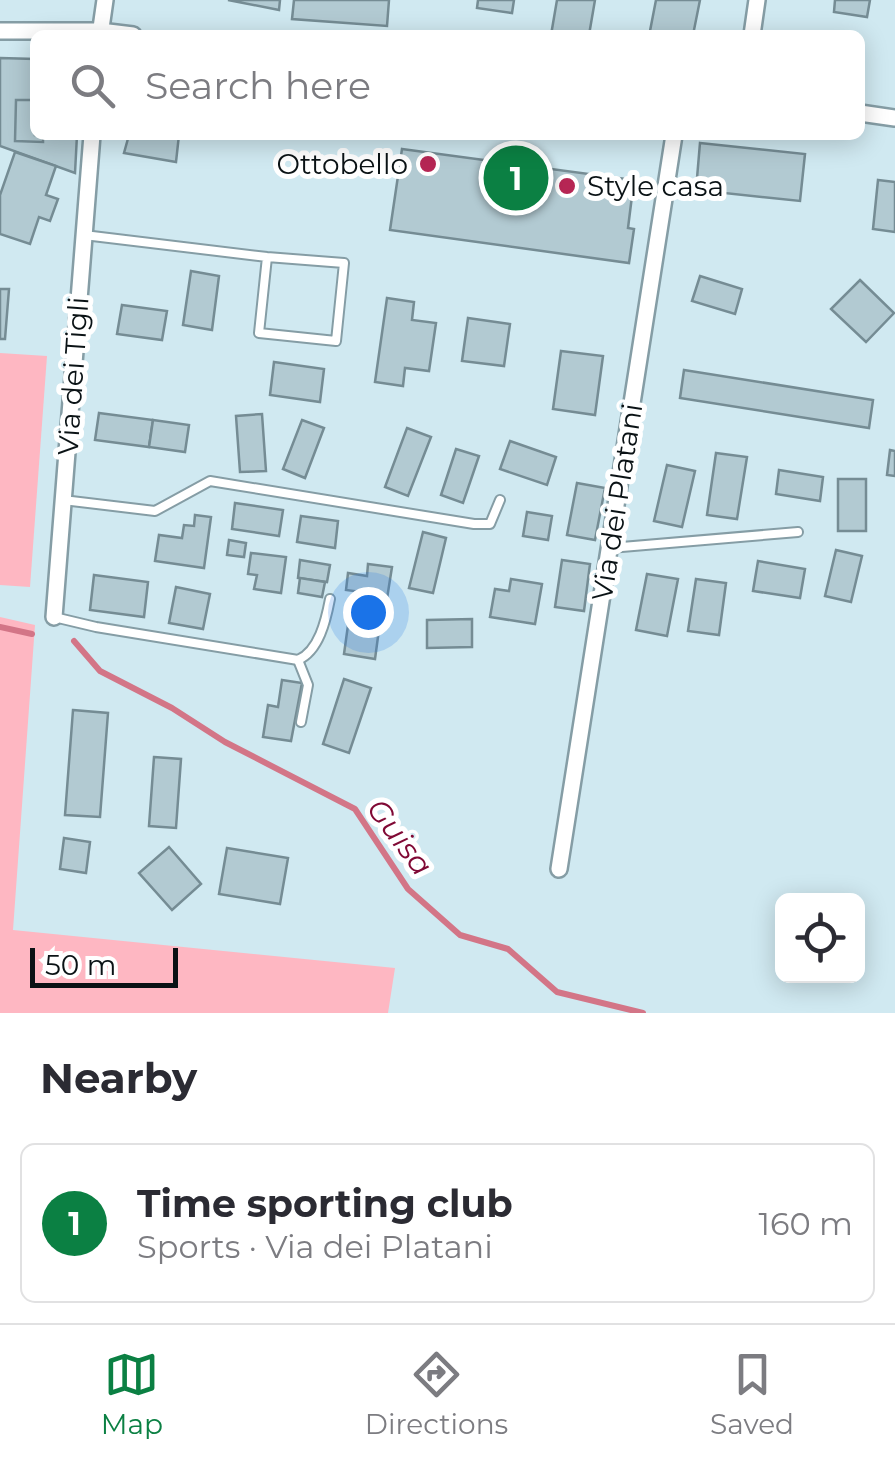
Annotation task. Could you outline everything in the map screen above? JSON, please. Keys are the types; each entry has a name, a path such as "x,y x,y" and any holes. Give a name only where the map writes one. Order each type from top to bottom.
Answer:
{"street":[{"path":"100,30 105,0"},
{"path":"753,30 757,0"},
{"path":"0,31 30,32"},
{"path":"865,114 895,118"},
{"name":"Via dei Tigli","path":"54,617 92,140"},
{"name":"Via dei Platani","path":"559,868 673,140"}],"lane":[{"path":"84,235 267,258 344,263 336,341 259,333 267,258"},
{"path":"63,500 155,511 210,481 490,524 500,500"},
{"path":"610,548 798,532"},
{"path":"54,617 298,660 306,656 324,626 330,600"},
{"path":"298,660 308,685 300,722"}],"shaded area":[{"path":"0,353 47,356 30,587 0,585"},
{"path":"0,617 35,625 13,930 395,968 388,1013 0,1013"}],"building":[{"path":"228,0 280,0 279,10"},
{"path":"294,0 389,0 387,26 292,19"},
{"path":"478,0 514,0 512,13 477,8"},
{"path":"557,0 595,0 590,30 552,30"},
{"path":"656,0 700,0 694,30 650,30"},
{"path":"835,0 870,0 867,17 834,12"},
{"path":"0,58 30,59 30,140 77,140 75,173 0,146"},
{"path":"16,100 30,100 30,140 43,142 15,141"},
{"path":"128,140 178,140 176,162 124,153"},
{"path":"700,143 805,154 800,201 696,190"},
{"path":"402,149 634,180 628,228 634,229 629,263 390,230"},
{"path":"15,152 56,166 46,195 58,199 50,221 39,217 30,244 0,234 0,195"},
{"path":"878,180 895,182 895,232 873,229"},
{"path":"191,271 219,276 212,330 183,325"},
{"path":"700,276 742,289 735,314 692,301"},
{"path":"860,280 894,313 866,342 831,309"},
{"path":"0,289 9,289 5,339 0,339"},
{"path":"387,298 414,302 412,320 436,323 429,371 405,368 403,386 375,382"},
{"path":"122,305 167,311 162,340 117,334"},
{"path":"468,318 510,324 504,366 462,361"},
{"path":"561,351 603,356 595,415 553,409"},
{"path":"274,362 324,369 320,402 270,395"},
{"path":"684,370 873,400 869,428 680,398"},
{"path":"99,413 153,420 149,447 95,440"},
{"path":"262,414 266,471 240,472 236,416"},
{"path":"153,420 189,425 185,452 149,447"},
{"path":"302,420 324,428 305,478 283,469"},
{"path":"407,428 431,437 408,496 385,487"},
{"path":"510,441 556,457 547,485 500,469"},
{"path":"456,449 479,456 463,503 441,495"},
{"path":"890,450 895,451 895,476 887,475"},
{"path":"716,453 747,457 737,519 707,515"},
{"path":"667,465 695,471 682,527 654,521"},
{"path":"779,470 823,477 820,501 776,494"},
{"path":"838,479 866,479 866,531 838,531"},
{"path":"577,483 605,488 595,540 567,535"},
{"path":"235,503 283,510 279,536 232,529"},
{"path":"527,512 552,516 548,540 523,536"},
{"path":"195,515 211,517 204,568 155,561 159,535 182,538 184,525 194,526"},
{"path":"301,516 338,521 335,548 297,542"},
{"path":"423,532 446,538 433,593 409,588"},
{"path":"229,540 246,543 244,557 227,555"},
{"path":"836,550 862,556 851,602 825,596"},
{"path":"251,553 286,557 281,593 254,589 257,575 248,574"},
{"path":"300,560 330,565 327,582 298,578"},
{"path":"562,560 590,564 584,611 555,607"},
{"path":"758,561 805,569 800,598 753,591"},
{"path":"368,564 392,567 386,605 368,602 369,593 346,590 348,573 367,576"},
{"path":"647,574 678,579 667,636 636,630"},
{"path":"94,575 148,582 144,617 90,610"},
{"path":"300,578 325,582 322,597 298,593"},
{"path":"511,579 542,584 535,624 490,617 495,589 509,591"},
{"path":"696,579 726,583 719,635 688,631"},
{"path":"176,587 210,594 203,629 169,623"},
{"path":"349,618 380,622 375,659 344,654"},
{"path":"472,619 472,647 427,648 427,620"},
{"path":"344,679 371,688 349,753 323,744"},
{"path":"282,680 302,683 291,741 263,737 268,705 278,707"},
{"path":"73,710 108,713 100,817 65,815"},
{"path":"154,757 181,759 176,828 149,826"},
{"path":"64,838 90,842 86,873 60,869"},
{"path":"169,847 201,884 172,910 139,873"},
{"path":"227,848 288,858 280,904 219,894"}],"waterway":[{"name":"Guisa","path":"0,627 32,634"},
{"name":"Guisa","path":"74,641 100,671 355,809 408,889 460,935 508,949 557,992 643,1013"}],"place":[{"name":"Ottobello","path":"428,164"},
{"name":"Time sporting club","path":"516,178"},
{"name":"Style casa","path":"567,186"}]}
